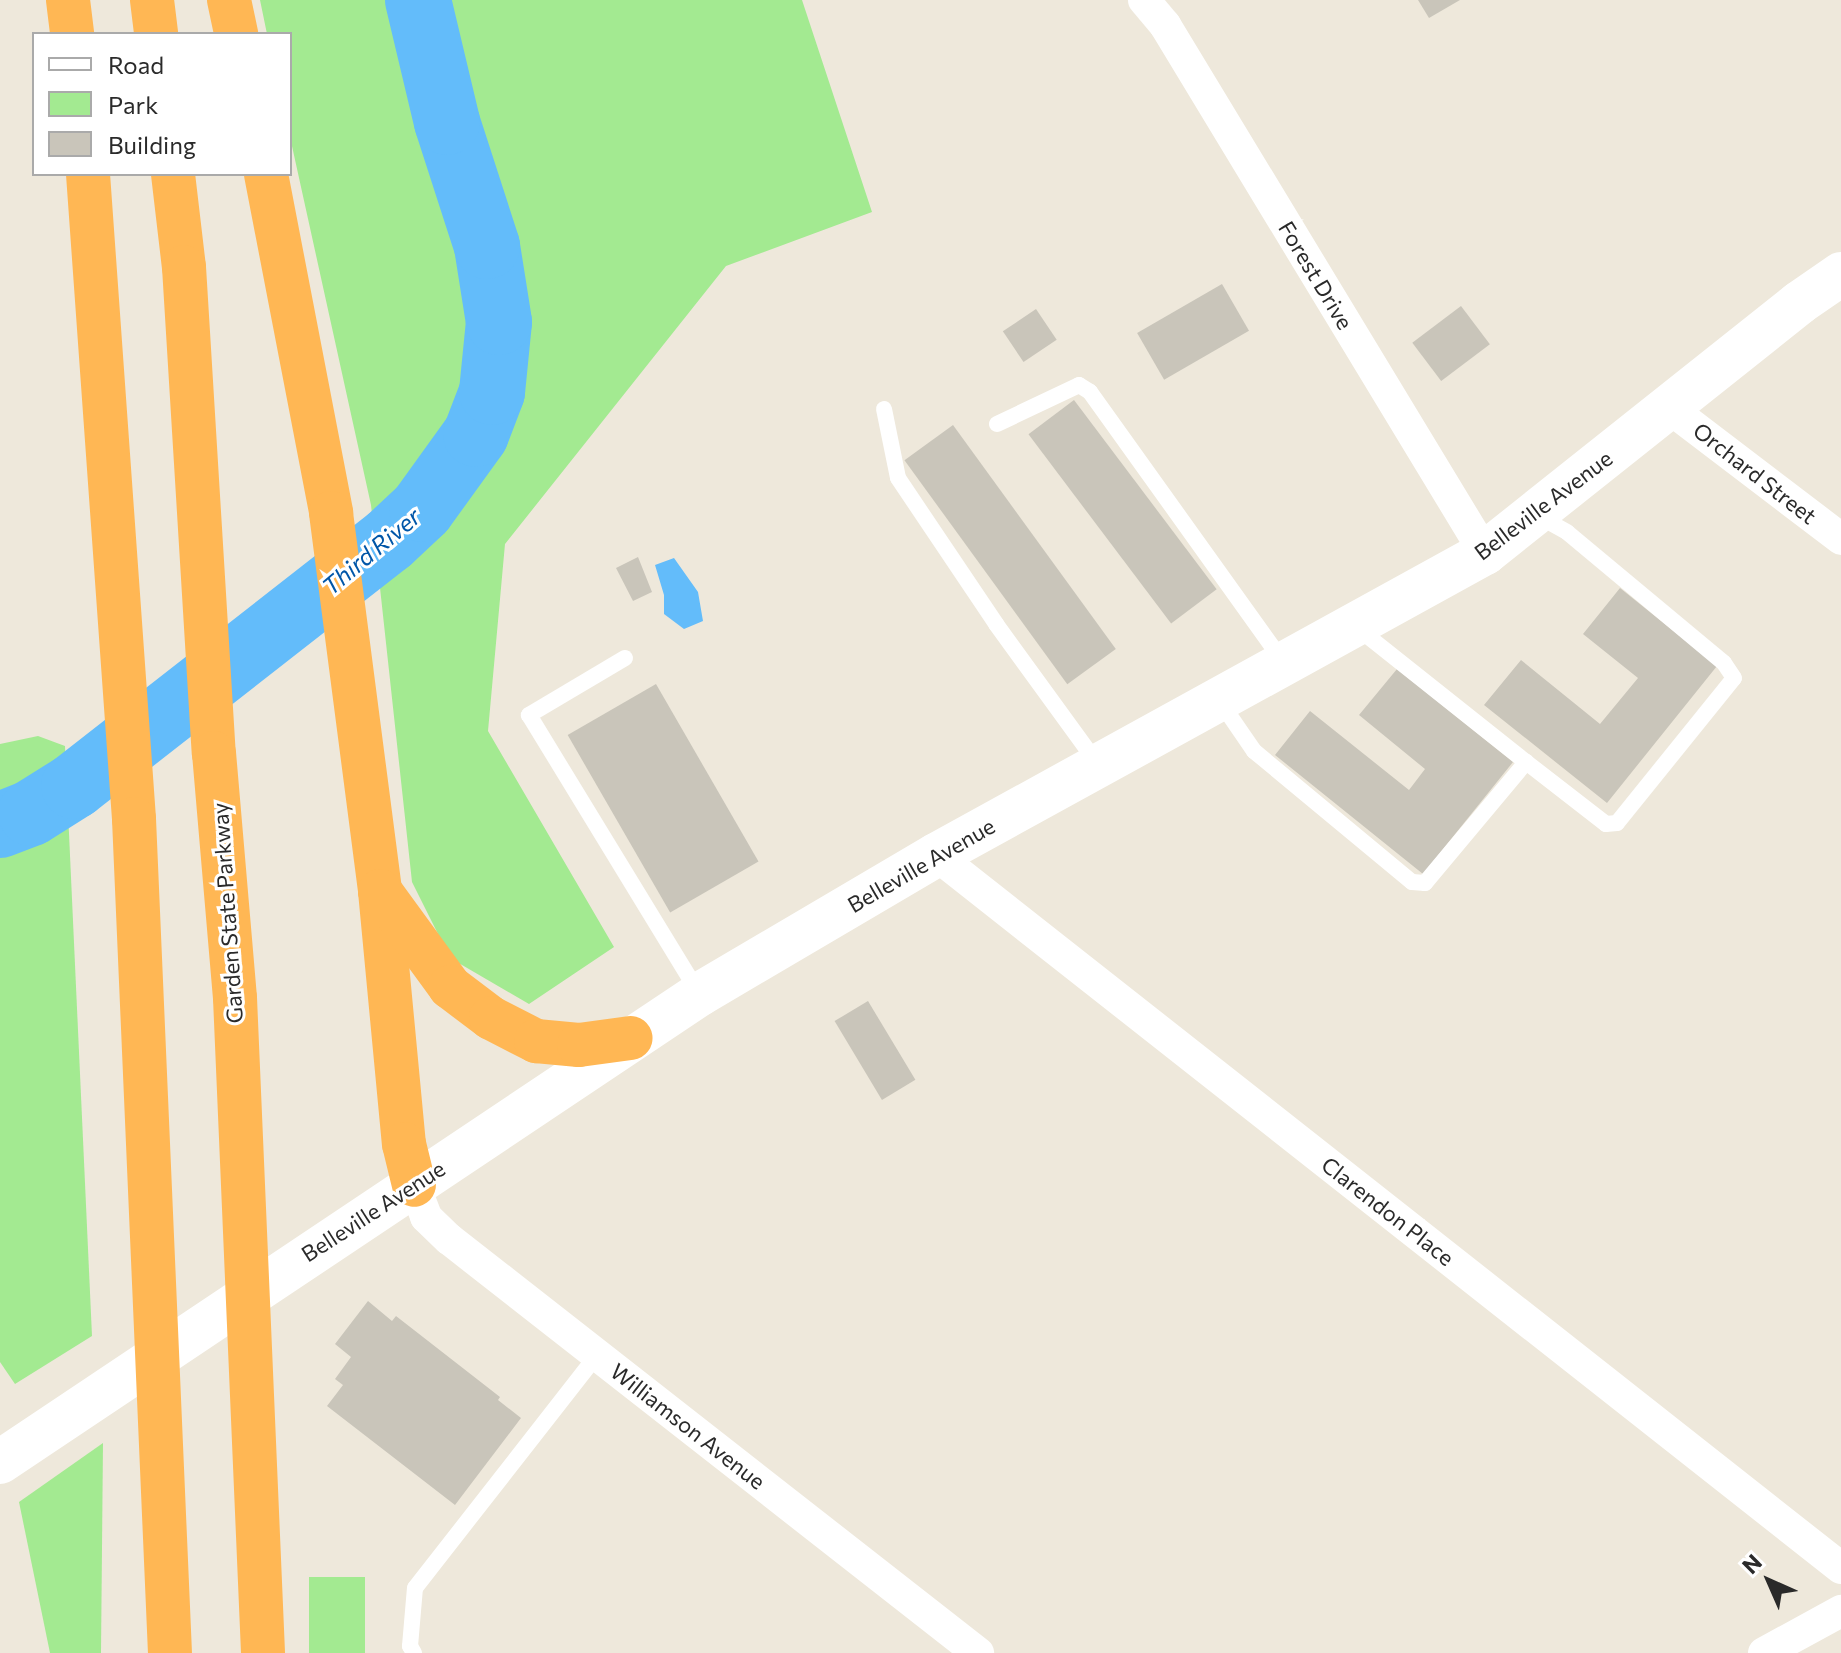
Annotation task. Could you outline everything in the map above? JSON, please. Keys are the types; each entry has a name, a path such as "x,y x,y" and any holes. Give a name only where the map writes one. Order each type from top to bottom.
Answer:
{"highway":[{"path":"68,0 72,32"},
{"path":"152,0 156,32"},
{"path":"229,0 236,32"},
{"path":"88,176 134,819 170,1653"},
{"name":"Garden State Parkway","path":"173,176 184,267 214,753 235,998 263,1653"},
{"path":"266,176 331,513 380,891 404,1144 414,1185"},
{"path":"380,891 450,987 491,1018 536,1041 579,1045 631,1038"}],"main road":[{"name":"Belleville Avenue","path":"3,1453 110,1387 700,994 936,855 1485,553 1537,515 1799,303 1841,274"}],"street":[{"name":"Forest Drive","path":"1144,0 1165,25 1485,553"},
{"name":"Orchard Street","path":"1668,407 1841,539"},
{"name":"Clarendon Place","path":"936,855 1841,1568"},
{"name":"Williamson Avenue","path":"414,1185 426,1217 449,1239 978,1653"},
{"path":"1764,1653 1841,1611"}],"lane":[{"path":"997,424 1079,385 1090,392 1284,663"},
{"path":"884,409 898,478 996,624 1099,765"},
{"path":"1353,625 1606,824 1617,823 1734,678 1724,663 1567,532 1537,515"},
{"path":"625,658 529,715 700,994"},
{"path":"1218,699 1254,751 1412,882 1425,883 1526,762"},
{"path":"414,1653 410,1646 415,1588 597,1355"}],"green space":[{"path":"260,0 802,0 872,212 726,266 505,544 488,731 614,947 529,1004 450,958 412,882 371,505 292,146 292,32 267,32"},
{"path":"38,736 65,746 92,1336 15,1384 0,1362 0,744"},
{"path":"103,1443 101,1653 50,1653 19,1502"},
{"path":"309,1577 365,1577 365,1653 309,1653"}],"water":[{"path":"674,558 698,592 703,621 684,629 664,614 664,595 655,565"}],"building":[{"path":"1418,0 1460,0 1429,18"},
{"path":"1222,284 1249,331 1164,380 1137,333"},
{"path":"1461,306 1490,344 1441,381 1412,343"},
{"path":"1036,309 1057,340 1024,362 1003,331"},
{"path":"1074,400 1217,589 1171,624 1028,434"},
{"path":"953,425 1116,649 1067,684 904,460"},
{"path":"638,557 652,592 633,601 616,568"},
{"path":"1620,588 1717,666 1607,803 1484,705 1521,660 1600,724 1638,678 1583,634"},
{"path":"1397,669 1513,762 1423,874 1275,755 1310,711 1409,790 1425,769 1359,715"},
{"path":"656,684 759,862 670,913 568,735"},
{"path":"868,1001 915,1080 882,1100 835,1021"},
{"path":"368,1301 392,1321 396,1316 500,1397 498,1400 521,1418 455,1505 327,1406 343,1385 335,1379 351,1357 335,1344"}],"waterway":[{"name":"Third River","path":"0,825 31,813 74,786 389,540 422,509 476,434 492,392 499,322 487,246 447,122 418,0"}]}
